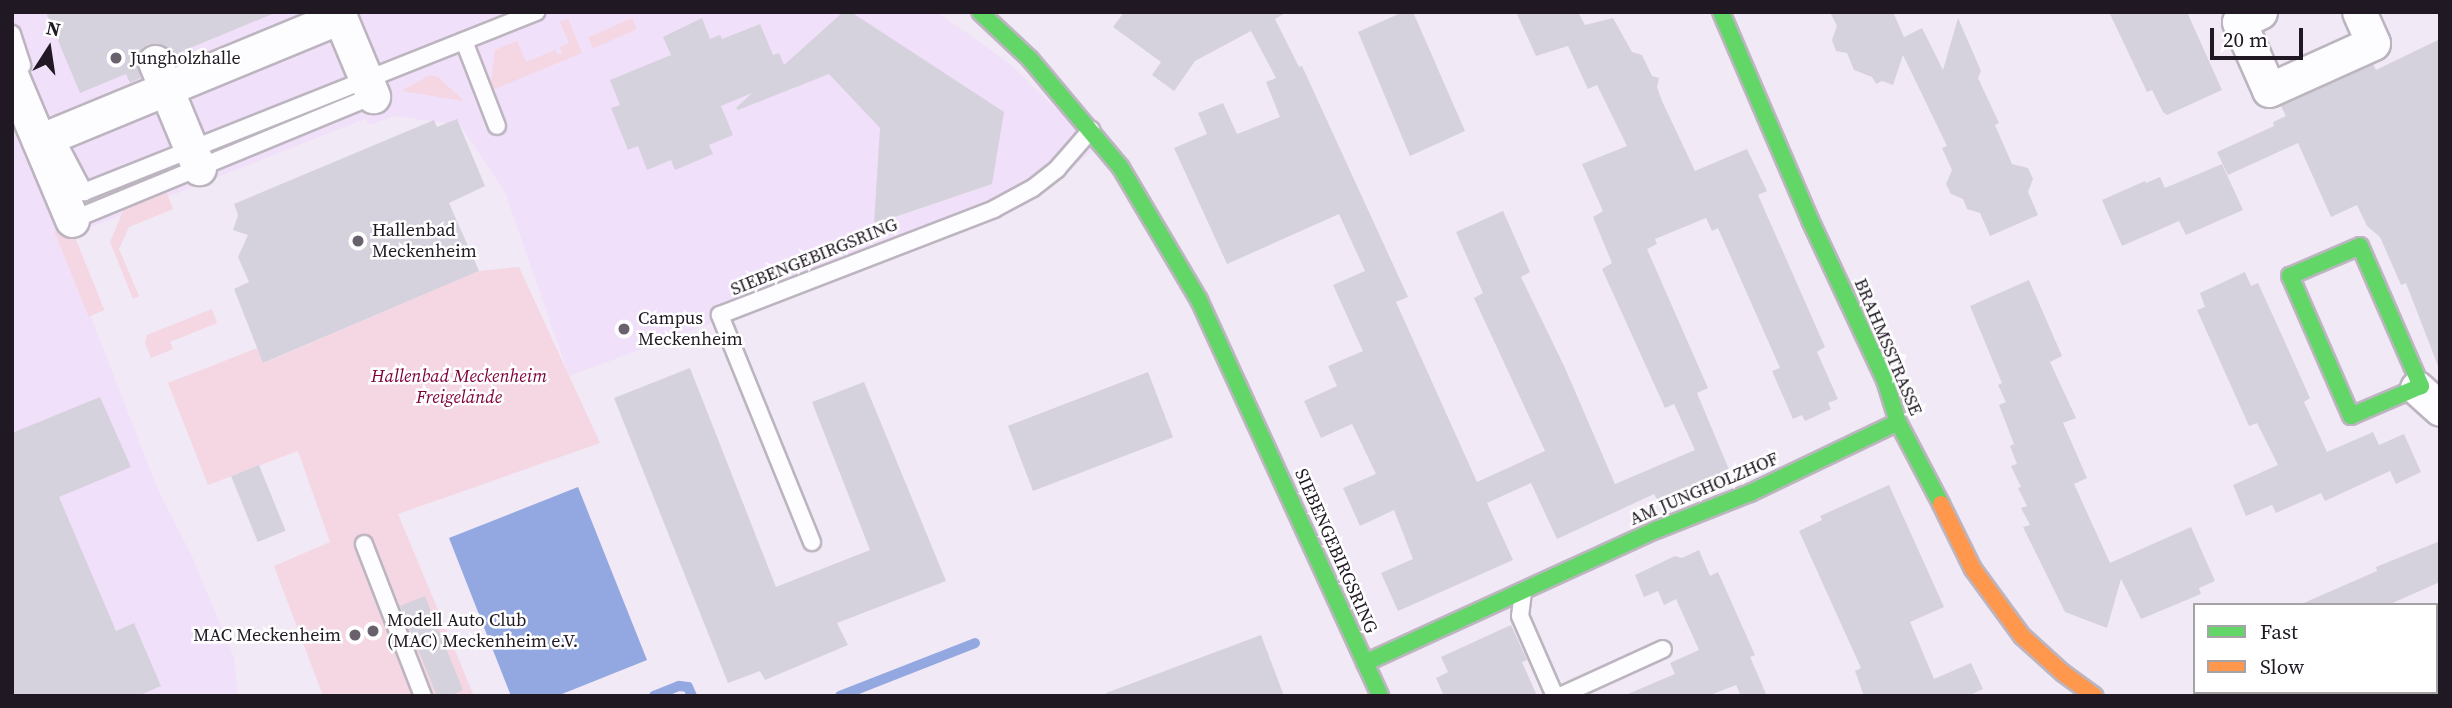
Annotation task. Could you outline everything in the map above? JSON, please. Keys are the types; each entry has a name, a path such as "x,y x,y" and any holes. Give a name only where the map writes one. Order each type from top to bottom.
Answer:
{"street":[{"name":"SIEBENGEBIRGSRING","path":"980,12 1030,59 1121,168 1199,300 1380,696"},
{"name":"BRAHMSSTRASSE","path":"1721,12 1810,220 1885,380 1898,422 1916,452 1973,569 1994,601 2042,654 2095,696"},
{"path":"2244,15 2256,87 2269,90 2373,43 2359,12"},
{"path":"47,138 160,76 340,14 370,88"},
{"path":"15,67 47,138 72,220"},
{"path":"160,76 195,158"},
{"path":"2360,246 2428,398 2351,416 2290,276 2360,246"},
{"name":"AM JUNGHOLZHOF","path":"1365,663 1656,530 1749,493 1898,422"}],"lane":[{"path":"47,138 84,192 195,158 370,88 464,41 536,12"},
{"path":"12,34 15,67"},
{"path":"464,41 497,126"},
{"name":"SIEBENGEBIRGSRING","path":"812,542 720,315 994,209 1032,188 1057,169 1091,130"},
{"path":"72,220 195,158"},
{"path":"364,544 422,696"},
{"path":"1524,590 1520,616 1558,696 1663,649"}],"shaded area":[{"name":"Campus Meckenheim","path":"12,12 937,12 1009,63 1097,148 1030,198 820,283 569,376 505,192 460,125 394,116 370,125 365,119 61,239 158,490 191,554 234,657 238,696 12,696"}],"green space":[{"path":"632,18 637,29 593,48 588,38"},
{"path":"568,19 582,53 490,91 495,50 517,41 526,62 555,50 558,55 562,53 560,47 569,43 560,22"},
{"path":"430,75 438,77 464,101 401,91"},
{"path":"164,186 173,209 129,227 119,249 139,296 133,299 110,242 127,201"},
{"path":"70,225 104,310 89,317 54,231"},
{"name":"Hallenbad Meckenheim Freigelände","path":"519,267 600,443 398,514 474,696 323,696 274,566 330,542 298,451 208,485 168,383 257,348 264,363 479,271"},
{"path":"212,309 217,323 170,342 173,349 151,358 145,343 147,335"}],"water":[{"path":"578,487 647,660 557,696 511,696 449,538"}],"building":[{"name":"Jungholzhalle","path":"46,12 275,13 178,53 182,61 176,64 166,46 148,44 140,50 136,59 141,78 130,83 126,74 80,93"},
{"path":"843,12 851,12 1004,112 992,184 874,224 880,128 829,74 738,110 736,108 752,93 721,106 733,135 709,145 713,154 675,170 671,160 647,170 638,146 628,150 611,108 620,105 610,80 671,55 663,37 702,18 710,39 720,35 722,39 760,24 773,55 779,53 784,65"},
{"path":"1124,12 1287,12 1275,19 1299,67 1302,66 1408,297 1396,302 1477,482 1545,451 1474,298 1483,293 1456,232 1503,211 1530,272 1521,277 1565,368 1615,484 1695,450 1674,404 1665,408 1602,269 1612,263 1593,217 1603,211 1582,164 1627,146 1597,85 1588,89 1568,46 1536,56 1516,12 1578,12 1585,25 1613,18 1632,52 1642,55 1652,76 1659,78 1657,87 1662,101 1695,171 1747,149 1767,191 1758,195 1825,347 1817,352 1838,399 1828,403 1831,409 1805,421 1802,415 1793,419 1772,371 1780,368 1718,228 1712,231 1706,218 1655,239 1657,244 1647,249 1708,388 1697,393 1730,472 1659,503 1654,494 1557,539 1531,483 1487,503 1513,560 1398,611 1381,573 1413,559 1394,510 1360,526 1343,488 1376,474 1352,424 1321,438 1304,401 1337,386 1328,366 1363,351 1333,285 1365,271 1339,214 1227,264 1174,148 1207,134 1198,113 1223,103 1237,134 1280,117 1266,82 1276,78 1251,31 1195,61 1174,91 1152,75 1161,62 1113,27"},
{"path":"1403,12 1413,12 1465,131 1410,156 1358,32"},
{"path":"1830,12 1893,12 1904,37 1922,28 1943,70 1958,18 1981,71 1978,78 1999,123 1995,125 2012,164 2028,168 2033,179 2028,192 2038,215 1990,236 1980,213 1967,209 1963,199 1951,194 1946,184 1952,170 1942,148 1947,146 1903,55 1893,85 1882,81 1876,84 1872,77 1854,70 1847,53 1836,51 1832,40 1837,26"},
{"path":"2109,12 2187,12 2222,90 2167,115 2152,90 2147,92"},
{"path":"2440,39 2438,366 2406,283 2401,285 2380,237 2367,226 2357,205 2331,217 2298,143 2228,175 2217,152 2274,126 2273,122 2286,116 2281,106 2373,64 2376,70"},
{"name":"Hallenbad Meckenheim","path":"457,119 485,186 449,203 479,271 263,363 234,289 249,282 238,257 248,235 233,230 238,215 234,204 434,120 437,127"},
{"path":"2222,164 2243,210 2186,235 2179,221 2122,246 2102,200 2160,177 2165,188"},
{"path":"2245,272 2251,286 2258,283 2279,329 2310,398 2304,402 2327,452 2373,432 2379,445 2404,434 2421,472 2396,484 2390,471 2325,501 2321,493 2276,513 2272,505 2246,516 2233,485 2278,465 2257,423 2249,426 2197,310 2205,307 2200,293"},
{"path":"2029,280 2062,356 2050,362 2076,418 2063,423 2087,478 2074,484 2110,563 2191,527 2215,581 2199,588 2201,594 2141,619 2121,579 2107,628 2065,612 2023,527 2030,525 2021,508 2027,506 2011,466 2017,464 2010,446 2014,444 1999,405 2006,402 1998,385 2002,383 1970,306"},
{"path":"690,368 776,587 870,550 812,402 864,382 946,581 837,623 848,645 765,680 760,671 728,683 614,398"},
{"path":"1148,372 1173,437 1033,491 1008,426"},
{"path":"100,397 131,467 59,497 116,631 134,623 161,686 138,696 12,696 12,433"},
{"path":"259,465 286,531 258,542 231,476"},
{"path":"1889,485 1944,607 1910,622 1934,679 1971,663 1983,689 1968,696 1864,696 1855,671 1861,668 1799,531 1822,520 1820,516"},
{"path":"2440,541 2440,582 2393,603 2304,603 2377,571 2376,567"},
{"path":"1699,550 1710,576 1718,572 1755,655 1750,657 1767,696 1741,696 1736,685 1708,696 1623,696 1675,674 1670,663 1699,650 1676,599 1664,605 1658,591 1644,597 1635,575 1675,556 1682,558"},
{"path":"425,596 463,690 450,696 437,696 400,606"},
{"path":"1511,625 1527,660 1522,662 1537,696 1444,696 1436,678 1448,672 1441,657"},
{"path":"1261,635 1284,696 1107,696 1106,693"}],"waterway":[{"path":"840,696 975,643"},
{"path":"654,696 679,686 688,687 692,696"}],"traffic: fast":[{"path":"980,12 1030,59 1121,168 1199,300 1380,696"},
{"path":"1721,12 1810,220 1885,380 1898,422 1941,504"},
{"path":"2360,246 2421,386 2351,416 2290,276 2360,246"},
{"path":"1365,663 1656,530 1750,493 1898,422"}],"traffic: slow":[{"path":"1941,504 1973,569 2022,636 2063,673 2095,696"}],"place":[{"name":"Jungholzhalle","path":"116,58"},
{"name":"Hallenbad Meckenheim","path":"358,241"},
{"name":"Campus Meckenheim","path":"624,329"},
{"name":"Modell Auto Club (MAC) Meckenheim e.V.","path":"373,631"},
{"name":"MAC Meckenheim","path":"355,635"}]}
